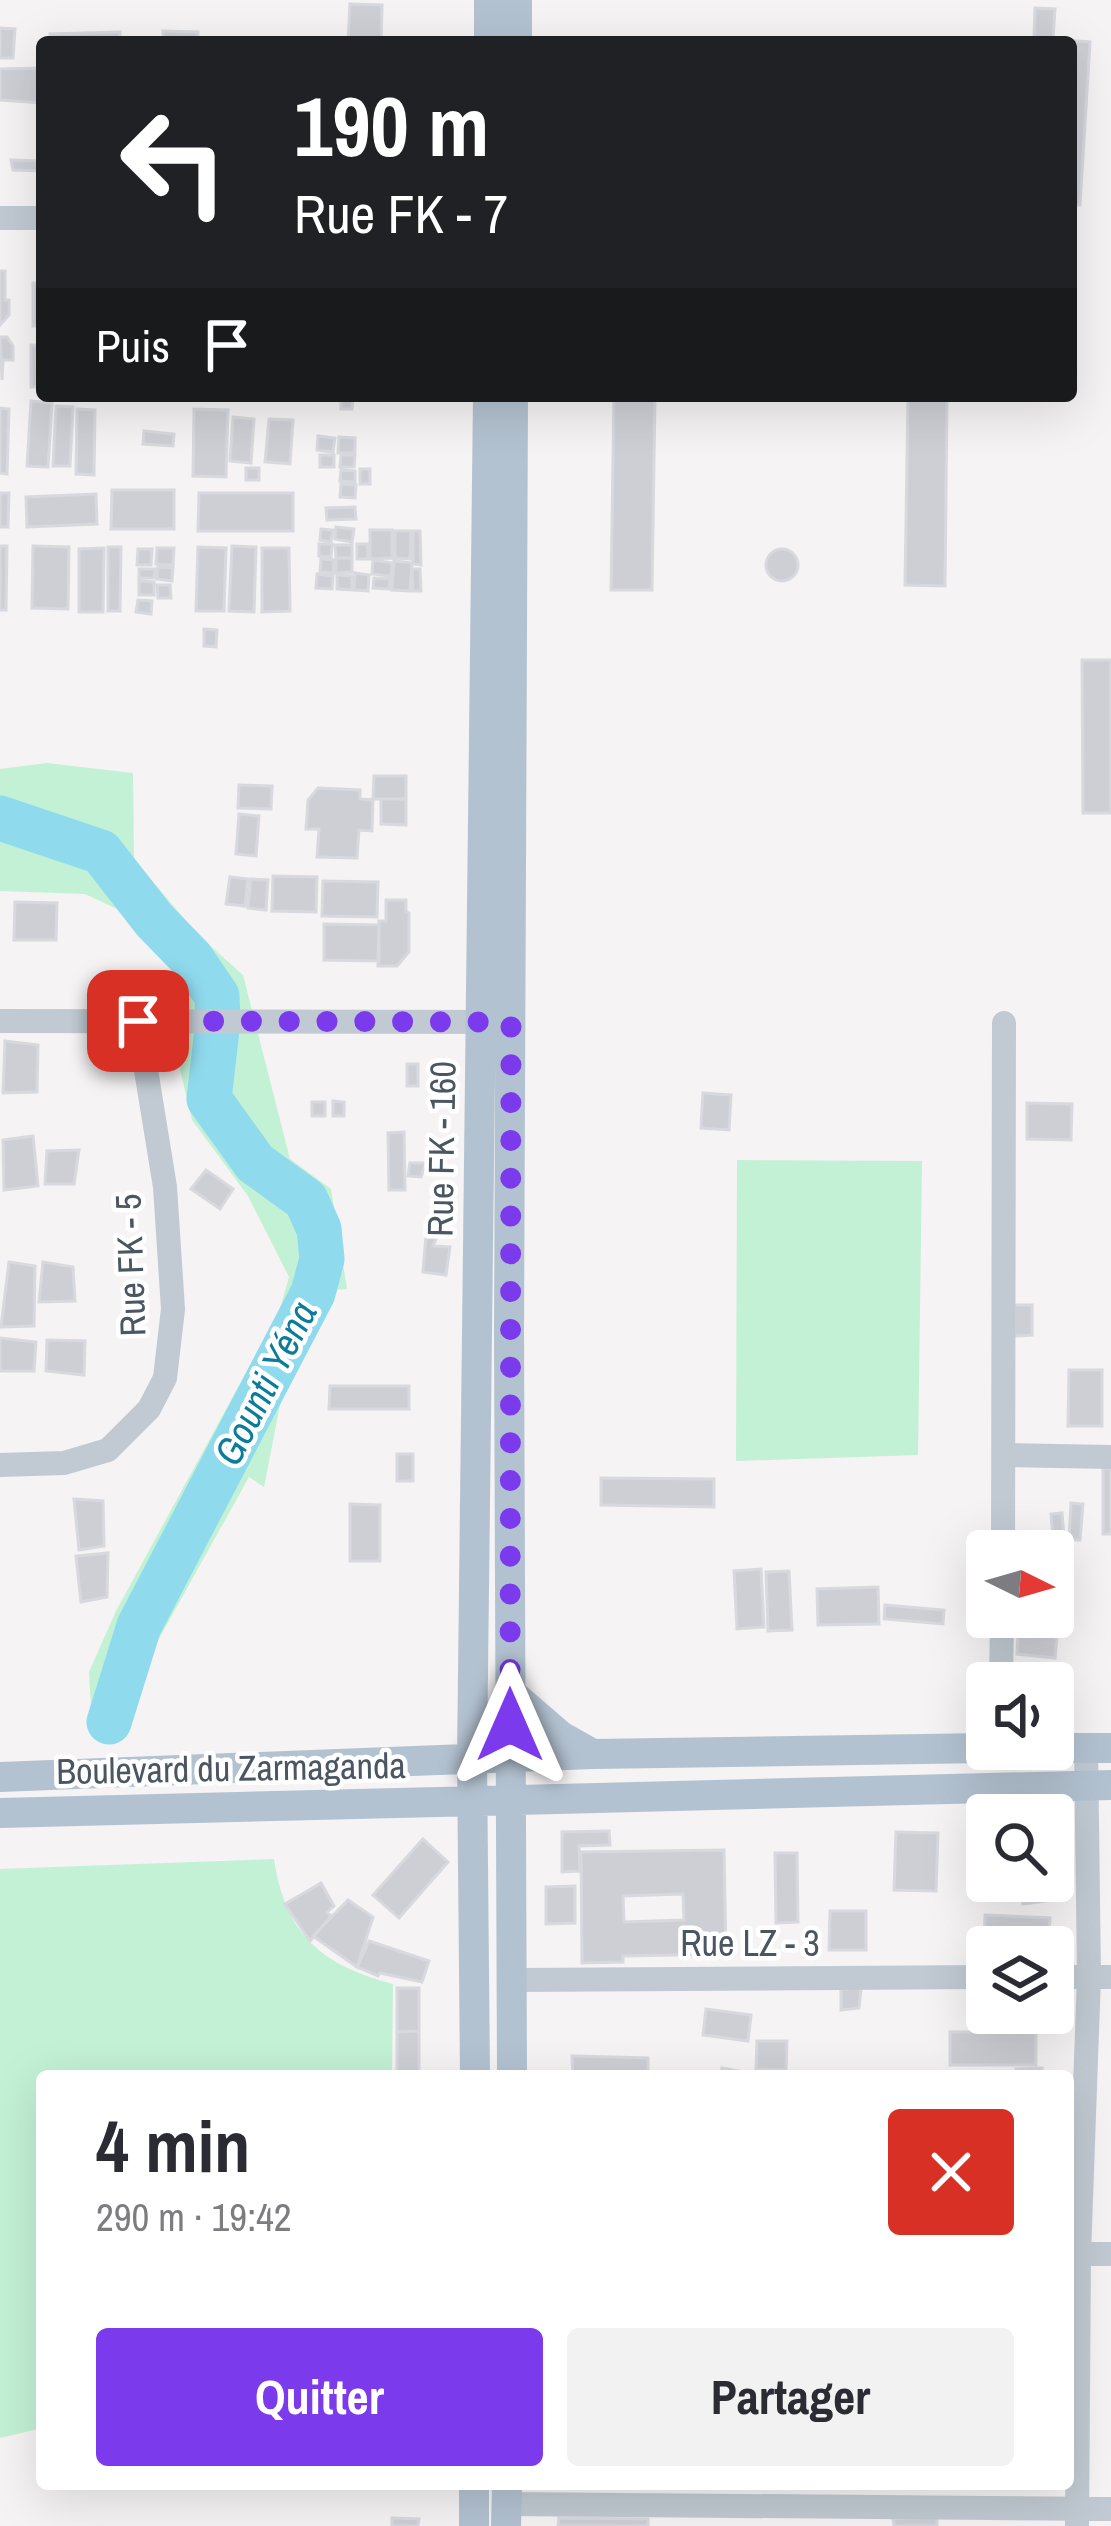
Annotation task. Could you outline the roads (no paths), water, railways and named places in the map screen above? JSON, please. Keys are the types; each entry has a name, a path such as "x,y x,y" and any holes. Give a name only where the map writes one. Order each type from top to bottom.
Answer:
{"main road":[{"path":"489,0 489,36"},
{"path":"517,0 517,36"},
{"name":"Rue FK - 160","path":"488,402 497,637 496,1022 512,1801 512,2070"},
{"name":"Rue FK - 160","path":"497,637 513,402"},
{"name":"Rue FK - 160","path":"475,2070 473,1669 496,1022"},
{"path":"421,1761 454,1731 473,1669"},
{"path":"510,1692 561,1736 593,1754"},
{"name":"Boulevard du Zarmaganda","path":"0,1777 593,1754 966,1748"},
{"name":"Boulevard du Zarmaganda","path":"0,1813 1099,1785"},
{"path":"474,2490 474,2526"}],"street":[{"path":"0,218 36,218"},
{"path":"0,1021 496,1022"},
{"name":"Rue FK - 5","path":"0,1466 64,1463 108,1450 149,1408 165,1378 173,1309 165,1187 138,1021"},
{"path":"1003,1530 1004,1023"},
{"path":"1004,1455 1111,1457"},
{"path":"1077,2518 1074,2254 1100,1977 1099,1748"},
{"name":"Rue LZ - 3","path":"513,1980 966,1977"},
{"path":"1074,2254 1111,2254"},
{"path":"506,2505 1077,2518 1111,2509"}],"waterway":[{"name":"Gounti Yéna","path":"0,818 101,852 154,920 191,958 217,996 209,1099 255,1163 306,1200 319,1229 322,1259 313,1293 139,1626 109,1722"}]}
